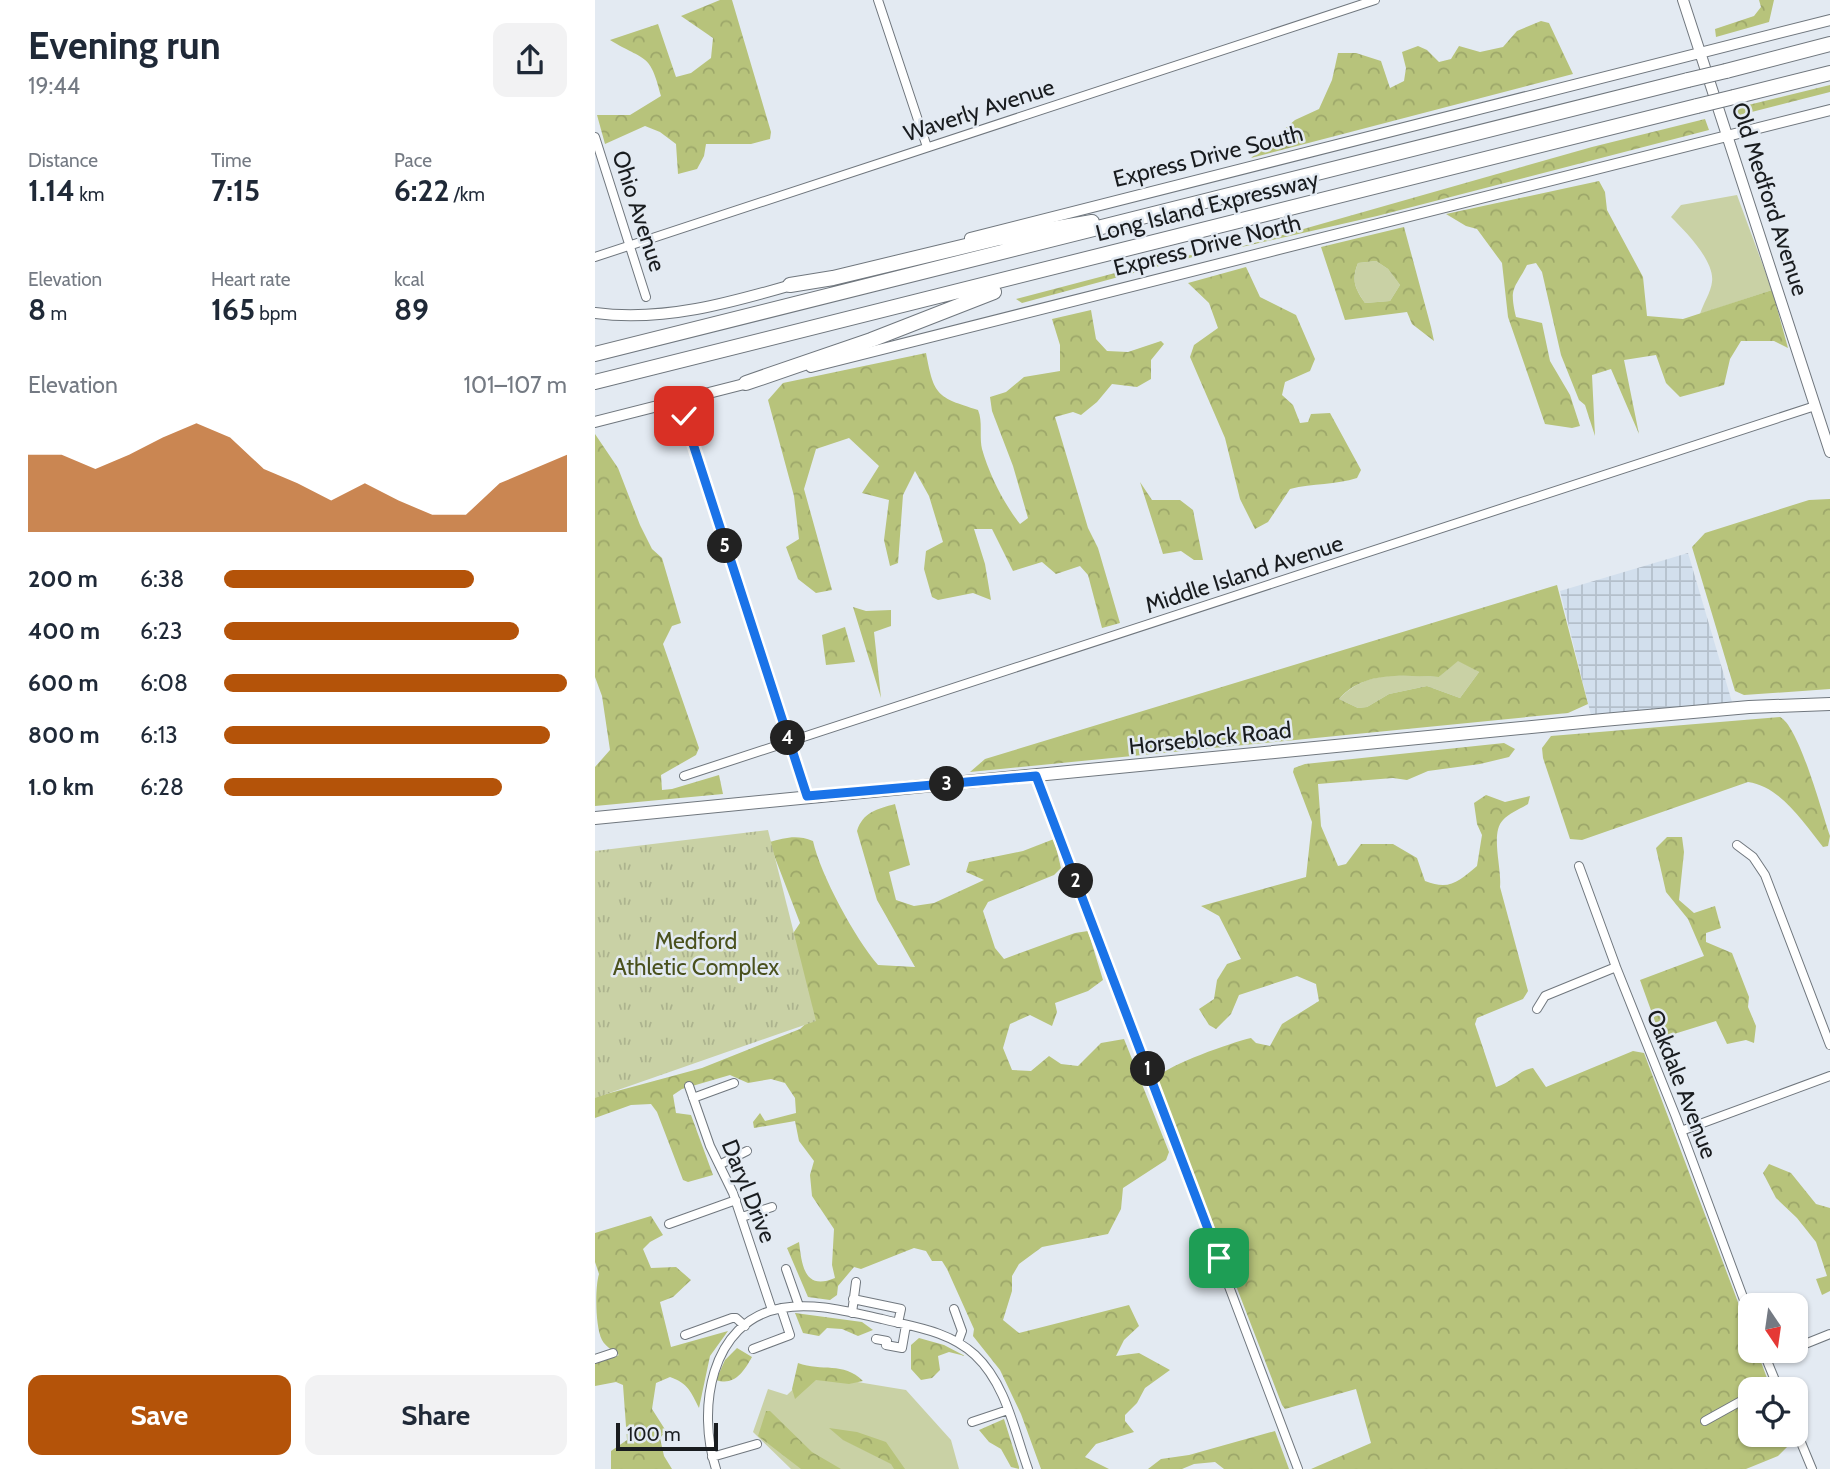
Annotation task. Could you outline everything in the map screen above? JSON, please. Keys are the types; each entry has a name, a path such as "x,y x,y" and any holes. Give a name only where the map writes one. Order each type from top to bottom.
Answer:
{"highway":[{"name":"Long Island Expressway","path":"595,354 1830,44"},
{"name":"Long Island Expressway","path":"595,382 1830,73"},
{"path":"790,285 833,278 973,244 1078,223 1139,218"},
{"path":"746,383 871,340 979,297 1098,257"}],"main road":[{"name":"Old Medford Avenue","path":"1683,0 1830,452"},
{"name":"Express Drive South","path":"595,313 635,316 684,311 1830,20"},
{"name":"Express Drive North","path":"595,422 1830,110"},
{"name":"Horseblock Road","path":"595,818 1603,720 1749,707 1830,704"}],"street":[{"path":"878,0 927,147"},
{"name":"Waverly Avenue","path":"595,257 1370,1"},
{"name":"Ohio Avenue","path":"595,137 646,297"},
{"name":"Middle Island Avenue","path":"684,776 1815,406"},
{"path":"684,416 807,796"},
{"path":"1036,776 1298,1469"},
{"path":"1737,845 1753,857 1765,875 1830,1045"},
{"name":"Oakdale Avenue","path":"1579,866 1741,1293"},
{"path":"1537,1009 1545,996 1616,967"},
{"path":"1681,1131 1830,1076"},
{"path":"693,1098 734,1083"},
{"name":"Daryl Drive","path":"689,1086 710,1146 721,1164 777,1309 790,1335 753,1349"},
{"path":"721,1164 747,1151"},
{"path":"669,1224 736,1200"},
{"path":"742,1217 772,1207"},
{"path":"786,1269 799,1306"},
{"path":"852,1313 856,1282"},
{"path":"853,1299 901,1309 902,1348 886,1345 887,1341 876,1339"},
{"path":"716,1469 707,1415 711,1380 725,1347 745,1326 777,1309 799,1306 852,1313 902,1324 941,1334 958,1342 988,1369 999,1388 1028,1469"},
{"path":"954,1308 962,1331 958,1342"},
{"path":"685,1335 732,1318 745,1326"},
{"path":"1808,1343 1830,1334"},
{"path":"595,1359 613,1353"},
{"path":"1705,1421 1738,1403"},
{"path":"972,1422 1008,1409"},
{"path":"712,1457 757,1444"},
{"path":"1803,1447 1812,1469"}],"shaded area":[{"path":"1688,553 1732,702 1591,715 1560,591"}],"green space":[{"path":"720,0 732,0 771,132 770,139 751,144 706,144 704,156 697,169 678,174 676,144 660,132 645,126 605,144 597,115 630,115 661,96 650,65 610,40 658,24 676,77 691,73 711,58 713,38 681,16"},
{"path":"1759,0 1774,0 1769,22 1716,37 1715,29 1754,16 1761,7"},
{"path":"1541,21 1549,23 1573,74 1251,158 1295,120 1319,109 1332,80 1338,53 1356,53 1381,61 1390,88 1404,81 1406,68 1402,52 1418,46 1427,50 1439,62 1451,59 1459,46 1480,52 1503,47 1517,31"},
{"path":"1830,85 1830,92 1736,116 1736,108"},
{"path":"1705,119 1709,130 1377,216 1233,249 1592,147"},
{"path":"1599,181 1605,192 1607,210 1643,277 1647,316 1683,319 1772,290 1788,348 1774,341 1741,341 1730,359 1724,385 1680,397 1666,383 1656,355 1624,360 1639,434 1611,369 1592,375 1595,436 1585,405 1579,400 1561,355 1542,272 1536,263 1527,265 1514,289 1516,317 1542,323 1550,361 1570,395 1580,426 1572,428 1545,424 1508,317 1502,263 1477,229 1446,214"},
{"path":"1737,195 1772,290 1700,314 1711,286 1712,274 1698,247 1671,217 1681,205"},
{"path":"1404,227 1434,341 1412,324 1407,312 1345,320 1321,247","holes":["1376,261 1388,269 1400,285 1390,301 1365,303 1355,284 1358,263"]},
{"path":"1204,254 1022,303 1016,299 1180,256"},
{"path":"1376,261 1388,269 1400,285 1390,301 1365,303 1355,284 1356,269 1358,263"},
{"path":"1246,267 1260,297 1296,315 1315,359 1310,371 1285,382 1282,395 1293,405 1300,423 1308,422 1311,414 1330,413 1361,470 1357,478 1290,489 1268,522 1255,529 1240,499 1225,438 1190,357 1194,345 1218,328 1209,303 1188,283"},
{"path":"1091,310 1096,339 1107,351 1128,352 1161,341 1164,344 1151,360 1151,379 1137,387 1112,384 1097,402 1081,415 1073,412 1055,417 1120,623 1102,628 1088,575 1080,566 1056,574 1042,562 1013,571 992,529 974,529 985,564 991,600 973,593 938,600 932,597 924,569 926,551 943,542 929,496 915,471 903,495 898,563 890,566 884,540 889,500 862,493 879,466 849,438 816,449 804,489 832,590 816,593 798,579 786,547 799,539 794,496 768,400 783,383 926,353 935,387 940,393 954,402 978,410 985,459 1003,498 1020,524 1028,518 1013,466 992,411 990,397 1006,392 1024,377 1060,371 1060,345 1052,319"},
{"path":"595,434 618,468 652,549 662,558 681,623 672,626 663,644 699,748 696,755 661,775 662,790 719,775 723,794 595,806 595,767 610,750 602,696 595,677"},
{"path":"1140,482 1152,500 1180,500 1193,510 1203,560 1194,560 1181,551 1163,554"},
{"path":"1830,499 1830,689 1744,695 1735,691 1692,547 1705,533 1809,500"},
{"path":"1557,585 1588,704 1568,713 970,772 985,759","holes":["1458,661 1479,672 1460,698 1427,686 1389,694 1367,707 1358,708 1339,699 1349,690 1373,679 1398,676 1439,677"]},
{"path":"853,607 866,611 891,610 891,626 874,632 881,698"},
{"path":"845,627 855,662 826,665 822,635"},
{"path":"1458,660 1479,672 1460,698 1427,686 1389,694 1367,707 1358,708 1339,699 1362,683 1386,676 1439,677"},
{"path":"1780,717 1795,736 1809,771 1830,836 1828,846 1823,847 1790,807 1771,790 1748,782 1582,840 1570,839 1543,758 1542,748 1551,736"},
{"path":"1504,743 1515,749 1509,757 1428,771 1407,780 1393,778 1318,784 1321,826 1338,866 1346,864 1361,844 1393,844 1417,858 1425,881 1448,885 1477,866 1482,835 1477,824 1474,803 1486,795 1505,802 1530,796 1528,804 1503,820 1497,833 1500,887 1528,991 1523,999 1477,1018 1475,1024 1496,1087 1533,1068 1546,1087 1633,1051 1644,1053 1738,1302 1738,1363 1761,1363 1767,1377 1738,1377 1738,1447 1787,1447 1778,1456 1746,1469 1311,1469 1371,1443 1356,1389 1285,1409 1282,1405 1156,1078 1163,1072 1215,1049 1251,1038 1256,1043 1270,1046 1282,1024 1319,1001 1316,984 1297,976 1239,995 1231,1014 1216,1029 1209,1025 1199,1009 1214,999 1217,980 1227,964 1241,959 1219,916 1201,906 1306,877 1312,822 1293,772 1294,768 1305,764"},
{"path":"895,804 910,865 889,872 896,900 914,906 934,903 984,880 966,872 969,862 1023,851 1054,839 1061,868 1054,875 988,902 983,911 995,948 1004,959 1075,933 1088,931 1103,980 1088,991 1055,1003 1057,1012 1052,1026 1030,1015 1010,1024 1003,1048 1012,1070 1031,1071 1049,1056 1061,1064 1078,1066 1101,1043 1124,1039 1169,1152 1166,1160 1123,1188 1121,1209 1108,1234 1042,1247 1019,1264 1012,1276 1012,1291 1003,1320 1019,1333 1129,1305 1139,1326 1124,1340 1116,1356 1139,1353 1170,1370 1145,1388 1137,1403 1125,1415 1125,1421 1134,1432 1096,1444 1085,1457 1109,1469 1041,1469 1021,1414 1000,1370 973,1336 974,1329 947,1269 942,1261 932,1261 926,1251 914,1248 861,1269 854,1267 838,1286 837,1295 830,1300 808,1297 787,1248 799,1242 804,1267 811,1278 825,1281 835,1278 832,1265 834,1229 812,1196 810,1175 814,1161 799,1141 795,1121 754,1128 753,1122 760,1113 765,1121 796,1113 795,1098 785,1083 771,1079 748,1083 730,1075 682,1089 673,1095 676,1113 691,1115 713,1175 688,1182 683,1180 657,1112 651,1104 631,1105 595,1118 595,1097 702,1068 800,1029 812,1018 792,935 800,923 769,842 796,837 813,841 823,871 840,906 869,954 878,965 915,967 877,900 857,831 867,815"},
{"name":"Medford Athletic Complex","path":"768,830 816,1021 595,1098 595,851"},
{"path":"1667,837 1682,837 1684,852 1679,900 1694,913 1715,906 1721,928 1706,933 1706,942 1732,953 1749,997 1748,1007 1756,1026 1754,1043 1746,1040 1727,1044 1716,1021 1661,1038 1640,980 1704,956 1688,919 1666,892 1656,848"},
{"path":"1769,1164 1791,1173 1816,1204 1830,1208 1830,1291 1822,1295 1816,1279 1827,1276 1816,1242 1776,1198 1763,1173"},
{"path":"651,1216 663,1235 643,1249 651,1268 676,1267 691,1280 673,1297 660,1302 671,1347 728,1331 710,1356 699,1408 681,1382 670,1377 656,1383 652,1409 666,1431 660,1438 664,1456 672,1469 611,1469 611,1451 627,1440 623,1385 616,1382 595,1386 595,1363 619,1355 603,1342 598,1326 596,1297 599,1274 595,1262 595,1233"},
{"path":"795,1313 862,1322 873,1330 858,1336 842,1329 827,1328 819,1336 803,1333"},
{"path":"919,1338 944,1345 965,1356 949,1352 938,1356 940,1370 932,1378 921,1380 911,1369 911,1345"},
{"path":"737,1348 752,1357 745,1368 733,1380 716,1380 725,1360"},
{"path":"798,1363 848,1371 863,1381 849,1384 816,1380 795,1399 792,1389"},
{"path":"809,1374 906,1390 951,1440 959,1469 791,1469 753,1432 768,1389 787,1395"},
{"path":"766,1411 770,1411 812,1452 841,1469 801,1469 758,1436"},
{"path":"1004,1419 1019,1469 1011,1467 1001,1449 989,1442 979,1430"},
{"path":"829,1428 857,1432 886,1442 905,1469 894,1469 891,1464 843,1440"},
{"path":"1275,1431 1289,1469 1224,1469 1215,1462 1194,1464 1182,1469 1148,1469 1161,1459 1189,1455"}],"route":[{"path":"684,416 807,796 1036,776 1219,1258"}]}
